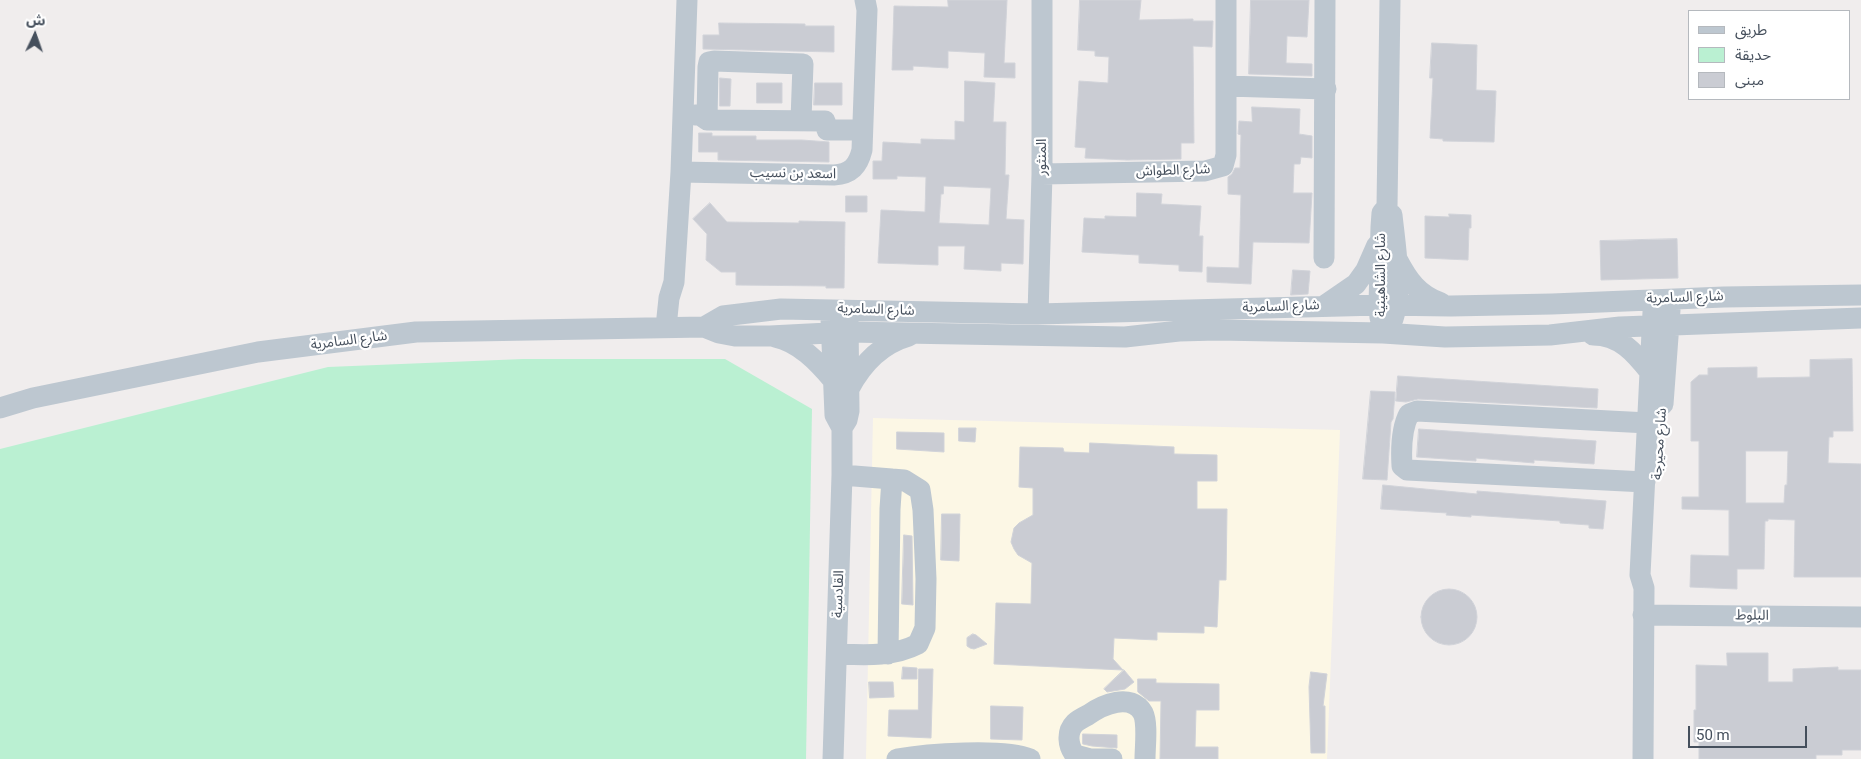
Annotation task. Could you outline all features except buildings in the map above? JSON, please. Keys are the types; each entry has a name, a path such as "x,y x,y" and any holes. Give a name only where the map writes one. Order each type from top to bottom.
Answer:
{"street":[{"path":"684,327 682,307 674,282 681,172 687,0"},
{"name":"اسعد بن نسيب","path":"681,172 846,174 860,159 862,150 865,0"},
{"name":"المنثور","path":"1038,314 1042,174 1042,0"},
{"name":"شارع الطواش","path":"1042,174 1205,172 1223,166 1226,155 1226,0"},
{"path":"1324,258 1325,0"},
{"name":"شارع الشاهينية","path":"1388,305 1397,259 1392,214 1387,207 1390,0"},
{"path":"707,120 708,66 709,62 714,60 804,64 801,120"},
{"path":"1227,86 1326,89"},
{"path":"683,114 700,115 707,120 825,121 827,130 862,130"},
{"name":"شارع الشاهينية","path":"1383,333 1393,320 1388,305 1380,238 1382,213 1387,207"},
{"path":"1324,306 1356,284 1366,270 1380,238"},
{"path":"1397,259 1410,282 1419,292 1451,306"},
{"name":"شارع السامرية","path":"684,327 731,314 781,308 1038,314 1324,306 1552,304 1779,295 1861,295"},
{"name":"شارع محيرجة","path":"1644,588 1650,575 1662,299"},
{"name":"القادسية","path":"833,759 842,428 849,416 841,385 839,309"},
{"name":"شارع السامرية","path":"0,408 33,398 258,352 416,332 684,327 727,335 770,336 840,332 1116,338 1198,330 1445,336 1550,335 1620,327 1861,318"},
{"path":"1550,335 1599,335 1616,340 1636,355 1658,366 1682,341 1704,327 1716,323"},
{"path":"770,336 783,338 806,352 841,385 882,349 918,333"},
{"name":"شارع محيرجة","path":"1643,759 1644,588 1640,575 1648,423 1658,366"},
{"path":"1645,482 1407,470 1402,466 1402,457 1406,420 1409,414 1417,411 1648,423"},
{"path":"837,654 888,654 906,650 918,644 925,628 926,579 923,510 920,490 904,480 842,474"},
{"path":"888,654 892,479"},
{"name":"البلوط","path":"1643,615 1861,617"},
{"path":"1112,759 1090,759 1075,755 1070,749 1070,732 1075,723 1102,705 1124,701 1137,706 1143,713 1145,721 1145,759"},
{"path":"897,759 914,756 981,753 1022,756 1030,759"}],"shaded area":[{"path":"873,418 1340,430 1327,759 866,759"}],"green space":[{"path":"523,359 725,359 812,409 806,759 0,759 0,449 328,367"}]}
